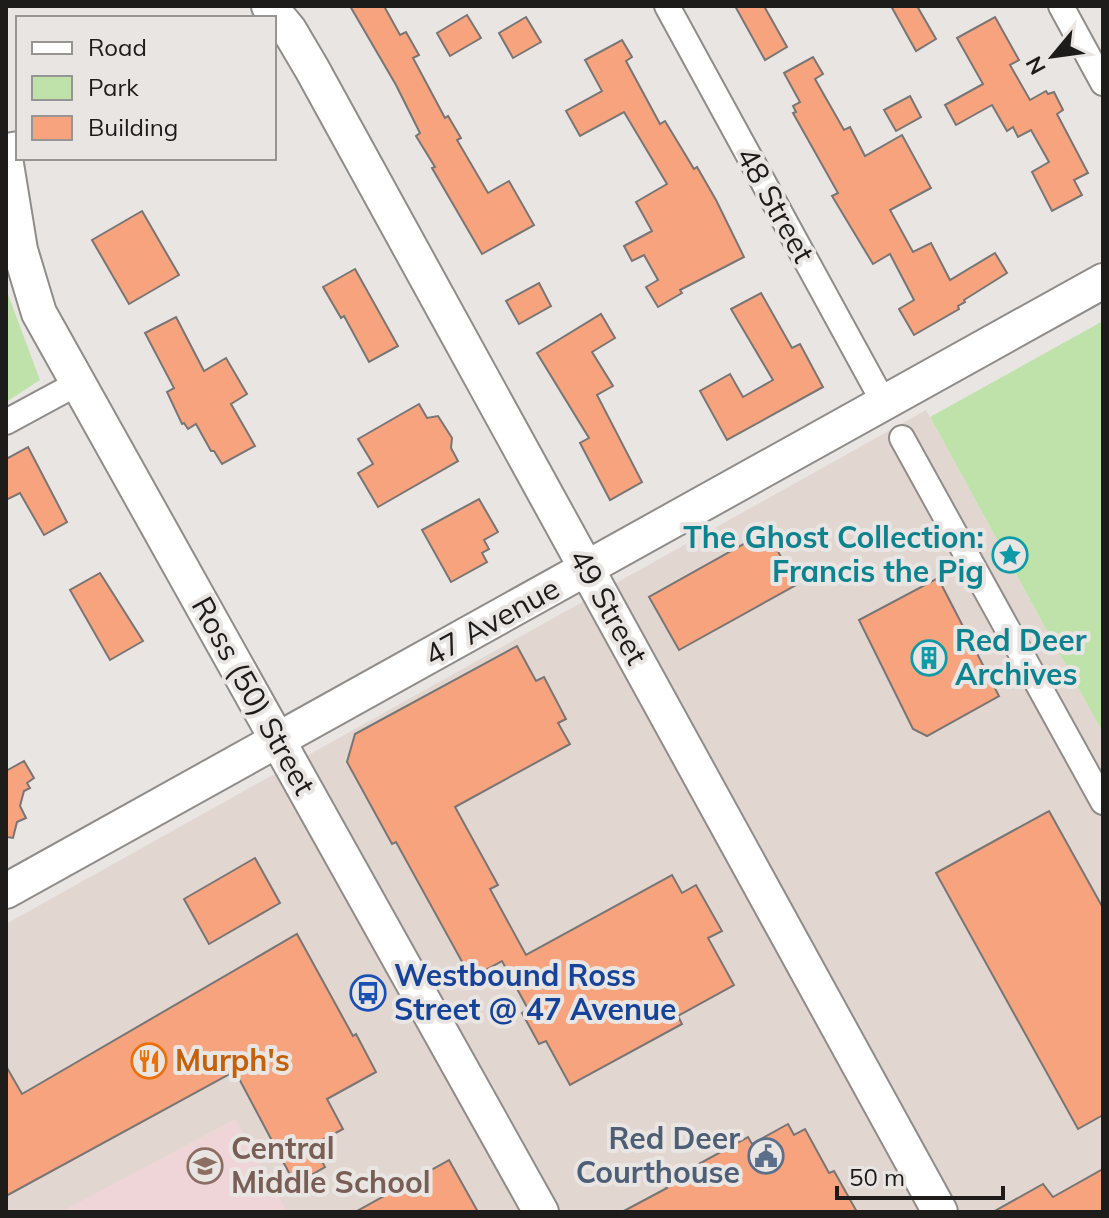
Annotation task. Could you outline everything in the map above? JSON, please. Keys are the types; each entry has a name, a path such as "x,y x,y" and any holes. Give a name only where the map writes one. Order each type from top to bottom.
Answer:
{"main road":[{"name":"49 Street","path":"272,10 296,41 320,83 940,1212"},
{"name":"Ross (50) Street","path":"6,164 27,280 39,313 541,1212"},
{"name":"47 Avenue","path":"6,891 1103,281"}],"street":[{"name":"48 Street","path":"667,6 884,403"},
{"path":"1061,6 1103,83"},
{"path":"6,422 78,383"},
{"path":"902,438 1103,802"}],"shaded area":[{"path":"926,410 1103,733 1103,1212 6,1212 6,924"},
{"name":"Central Middle School","path":"235,1119 287,1212 61,1212"}],"green space":[{"path":"6,289 40,380 6,402"},
{"path":"1103,321 1103,733 930,417"}],"building":[{"path":"350,6 384,6 400,35 406,32 419,55 413,58 445,118 448,116 461,138 457,140 488,193 509,181 534,225 482,254 432,168 435,167 416,136 420,133 396,85"},
{"path":"735,6 764,6 787,47 765,60"},
{"path":"891,6 917,6 936,39 916,51"},
{"path":"467,15 481,38 450,56 437,33"},
{"path":"526,17 541,42 513,58 499,33"},
{"path":"995,17 1019,60 1010,65 1030,100 1046,91 1048,94 1054,92 1063,110 1057,114 1088,173 1074,180 1082,195 1052,211 1032,172 1049,162 1031,130 1018,137 1013,127 1007,131 992,105 956,125 945,105 983,84 957,38"},
{"path":"622,40 632,57 626,61 660,124 665,121 694,169 697,167 744,257 680,290 682,293 658,307 646,287 658,280 644,255 632,261 624,246 652,231 636,202 667,184 624,112 580,136 566,111 602,91 585,60"},
{"path":"813,57 823,74 815,79 844,130 850,127 865,156 902,135 931,188 890,210 913,252 931,243 950,280 995,253 1007,273 964,300 959,309 914,335 899,309 914,300 890,254 873,264 832,196 838,193 793,113 796,112 793,106 800,102 784,73"},
{"path":"910,96 921,117 896,131 884,110"},
{"path":"142,211 179,275 129,304 92,240"},
{"path":"355,269 398,346 369,362 344,316 341,318 323,287"},
{"path":"539,283 551,306 519,324 506,301"},
{"path":"761,293 792,348 800,344 823,387 727,440 700,391 730,374 743,397 773,380 731,309"},
{"path":"601,314 615,338 592,352 613,386 597,395 642,482 610,500 580,443 589,438 537,353"},
{"path":"176,317 204,371 226,358 247,394 231,404 255,446 222,464 196,424 188,429 182,424 167,392 174,388 145,333"},
{"path":"419,404 427,418 438,416 452,438 451,448 458,461 378,507 358,473 373,464 358,439"},
{"path":"28,447 67,522 44,535 20,493 6,500 6,459"},
{"path":"479,499 498,532 484,540 489,549 482,553 487,562 451,582 422,530"},
{"path":"767,531 796,585 679,650 649,597"},
{"path":"100,573 143,641 110,660 70,590"},
{"name":"Red Deer Archives","path":"938,578 999,696 927,736 913,729 859,620"},
{"path":"517,646 536,681 544,677 566,719 558,723 570,744 455,807 498,885 490,889 526,955 672,875 682,893 696,885 722,931 708,938 734,985 678,1016 682,1024 570,1085 546,1041 539,1044 522,1013 528,1009 502,961 471,978 396,842 392,844 347,762 355,734"},
{"path":"24,761 34,778 27,783 30,788 24,791 20,806 26,818 17,822 13,838 6,837 6,771"},
{"path":"1049,811 1103,908 1103,1115 1078,1129 936,873"},
{"path":"255,858 280,903 209,944 184,899"},
{"path":"297,934 376,1072 327,1099 343,1129 313,1145 325,1167 295,1184 235,1071 6,1196 6,1066 22,1094"},
{"name":"Red Deer Courthouse","path":"788,1124 794,1135 805,1129 829,1173 834,1171 857,1212 622,1212 667,1188 664,1183 748,1137 752,1144"},
{"path":"449,1160 478,1212 355,1212"},
{"path":"1103,1169 1103,1212 993,1212 1043,1184 1053,1197"}],"place":[{"name":"The Ghost Collection: Francis the Pig","path":"1010,555"},
{"name":"Red Deer Archives","path":"929,658"},
{"name":"Westbound Ross Street @ 47 Avenue","path":"368,993"},
{"name":"Murph's","path":"149,1061"},
{"name":"Red Deer Courthouse","path":"766,1156"},
{"name":"Central Middle School","path":"205,1166"}]}
